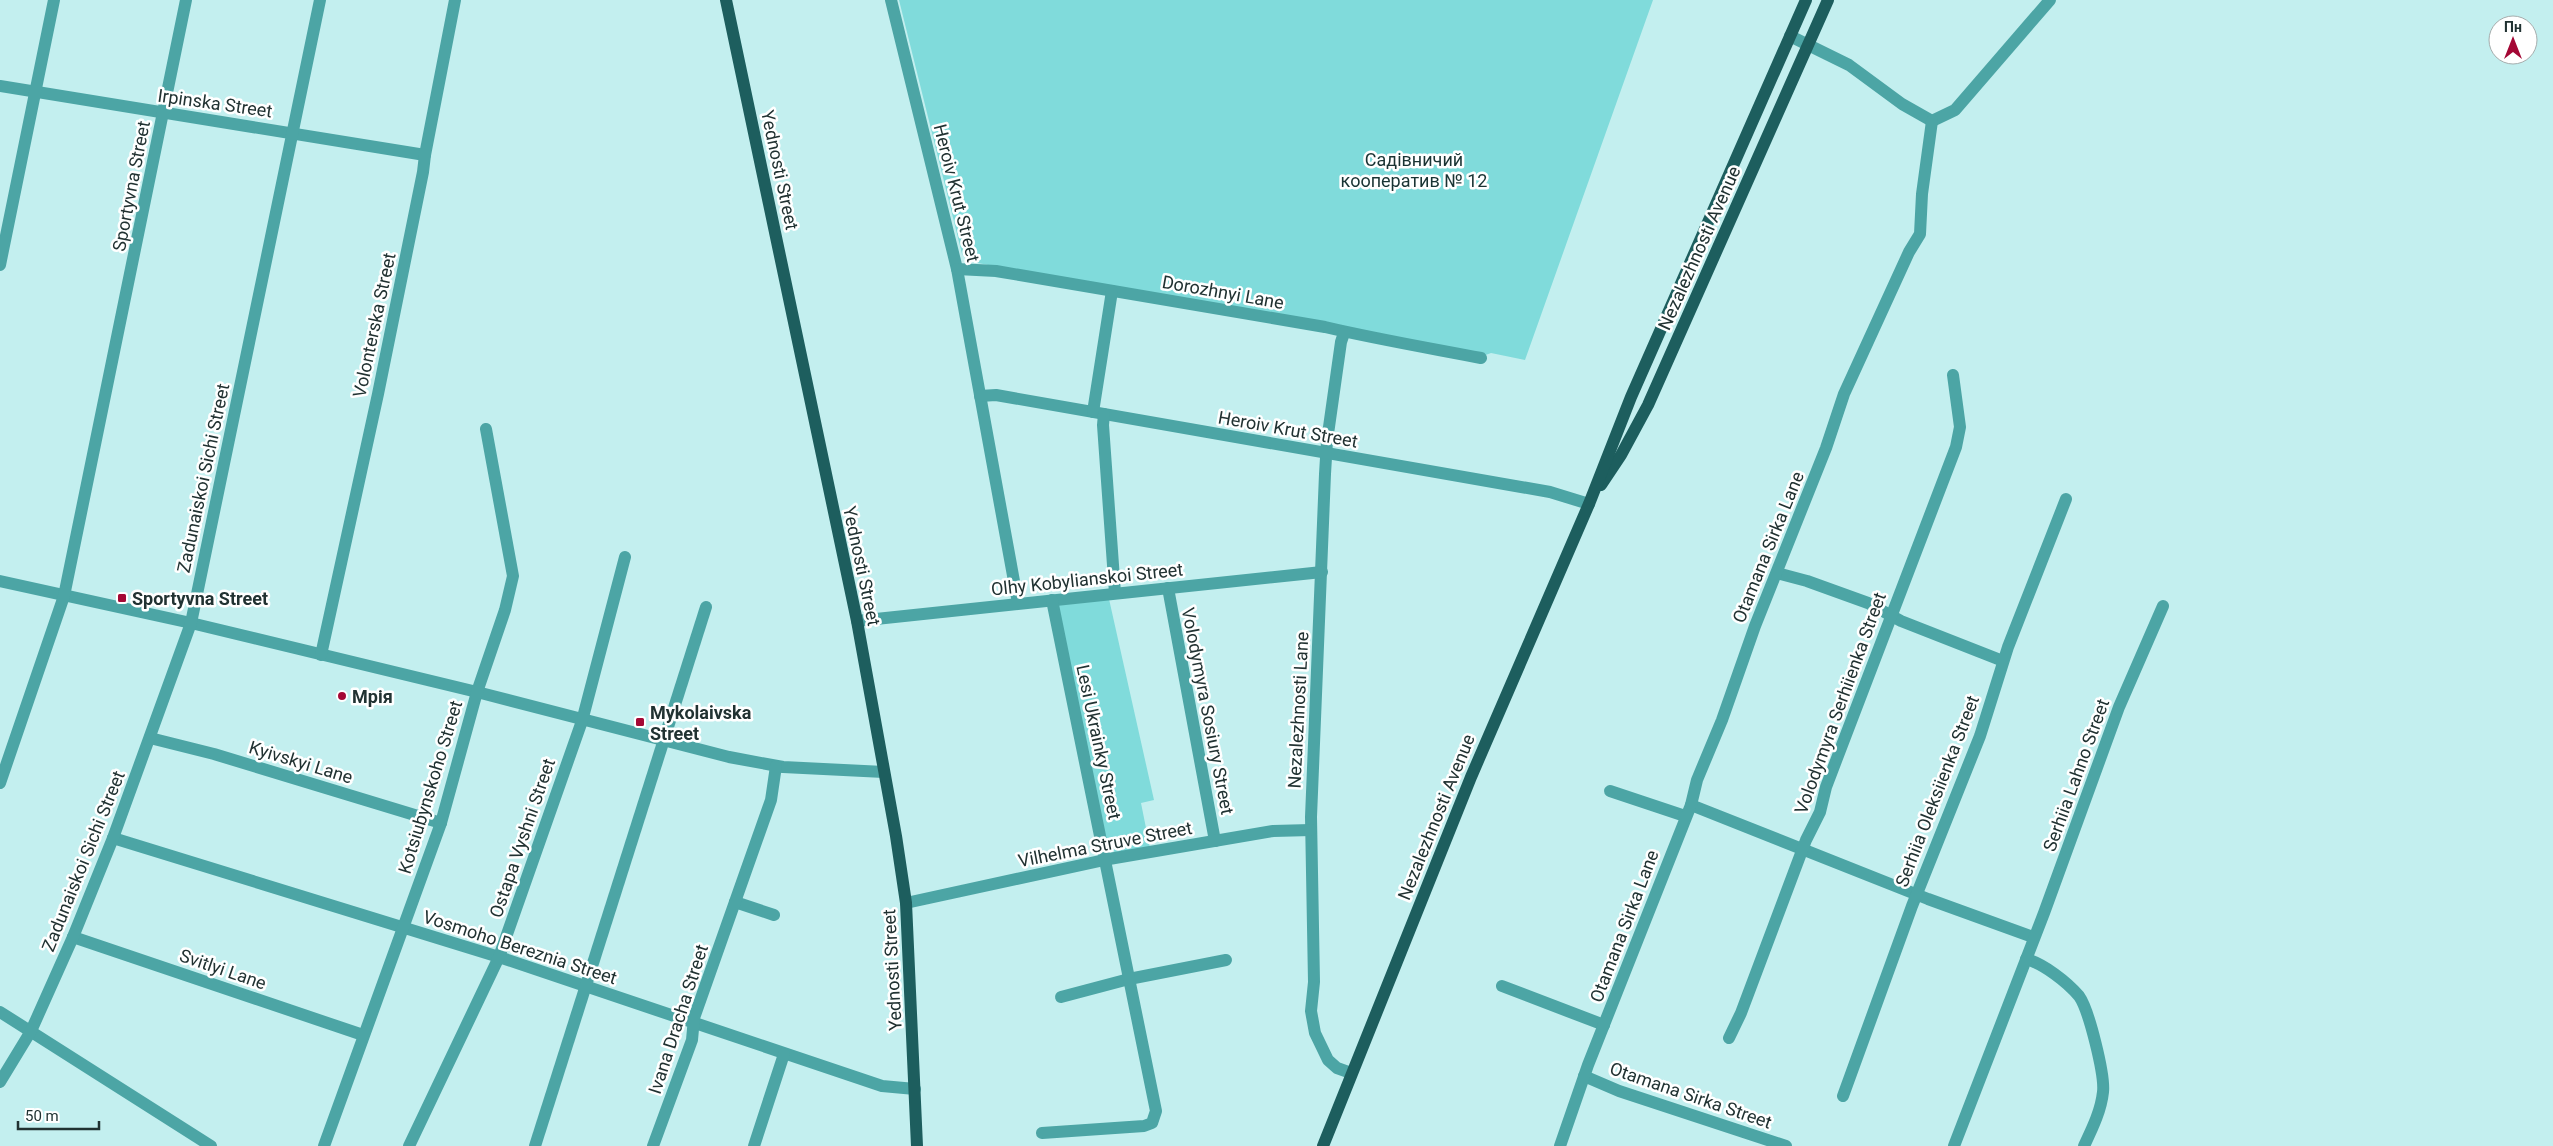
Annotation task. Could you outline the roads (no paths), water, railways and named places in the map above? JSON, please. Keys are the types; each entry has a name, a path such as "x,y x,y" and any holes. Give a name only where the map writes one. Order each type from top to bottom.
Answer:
{"main road":[{"name":"Yednosti Street","path":"726,0 856,621 906,903 917,1146"},
{"name":"Nezalezhnosti Avenue","path":"1323,1146 1471,778 1589,504 1628,404 1806,0"},
{"name":"Nezalezhnosti Avenue","path":"1589,504 1622,455 1645,411 1828,0"},
{"path":"1628,404 1645,411"}],"street":[{"path":"0,265 54,0"},
{"name":"Sportyvna Street","path":"0,783 64,596 140,235 162,113 186,0"},
{"name":"Zadunaiskoi Sichi Street","path":"0,1082 31,1031 72,937 113,838 191,623 320,0"},
{"name":"Volonterska Street","path":"321,655 424,172 425,155 455,0"},
{"name":"Heroiv Krut Street","path":"891,0 957,268 1018,603"},
{"path":"1790,36 1849,65 1902,104 1932,121 1955,110 2050,0"},
{"name":"Irpinska Street","path":"0,86 162,113 294,132 425,155"},
{"name":"Otamana Sirka Lane","path":"1560,1146 1584,1076 1688,810 1697,780 1806,493 1826,448 1844,394 1909,252 1920,234 1922,194 1932,121"},
{"name":"Dorozhnyi Lane","path":"957,268 996,271 1326,327 1344,333 1372,336 1480,358"},
{"path":"1112,291 1098,413 1103,425 1115,593"},
{"name":"Nezalezhnosti Lane","path":"1344,333 1339,352 1326,453 1311,830 1314,973 1312,1022 1314,1033 1328,1060 1337,1068 1351,1073"},
{"name":"Volodymyra Serhiienka Street","path":"1729,1038 1741,1013 1959,437 1959,416 1953,386 1953,375"},
{"name":"Heroiv Krut Street","path":"980,396 996,396 1098,413 1550,492 1589,504"},
{"name":"Kotsiubynskoho Street","path":"324,1146 441,824 477,692 505,610 513,576 486,429"},
{"name":"Serhiia Oleksiienka Street","path":"1843,1096 1917,894 1980,736 2003,661 2066,499"},
{"name":"Ostapa Vyshni Street","path":"409,1146 499,957 582,721 625,557"},
{"name":"Olhy Kobylianskoi Street","path":"856,621 1322,572"},
{"path":"1777,573 1849,596 1892,616 2003,661"},
{"path":"0,581 191,623 477,692 664,742 776,766 884,772"},
{"name":"Volodymyra Sosiury Street","path":"1168,588 1215,841"},
{"name":"Lesi Ukrainky Street","path":"1042,1133 1144,1126 1152,1123 1156,1110 1103,860 1101,840 1052,600"},
{"name":"Serhiia Lahno Street","path":"1954,1146 2033,937 2044,913 2119,707 2163,606"},
{"path":"535,1146 706,607"},
{"name":"Kyivskyi Lane","path":"150,738 214,754 441,824"},
{"name":"Ivana Dracha Street","path":"653,1146 692,1040 694,1018 771,800 776,766"},
{"path":"1610,791 1688,810 1803,849 2033,937"},
{"name":"Vilhelma Struve Street","path":"906,903 1103,860 1279,830 1311,830"},
{"name":"Vosmoho Bereznia Street","path":"113,838 499,957 882,1086 915,1089"},
{"path":"735,902 774,915"},
{"name":"Svitlyi Lane","path":"72,937 363,1035"},
{"path":"2026,959 2040,964 2071,988 2084,1005 2103,1076 2103,1090 2101,1104 2084,1146"},
{"path":"1061,997 1129,979 1226,960"},
{"path":"1502,986 1604,1025"},
{"path":"0,1012 211,1146"},
{"path":"754,1146 784,1054"},
{"name":"Otamana Sirka Street","path":"1584,1076 1619,1091 1786,1146"}],"place":[{"name":"Sportyvna Street","path":"122,598"},
{"name":"Мрія","path":"342,696"},
{"name":"Mykolaivska Street","path":"640,722"}],"park label":[{"name":"Садівничий кооператив № 12","path":"1414,169"}]}
